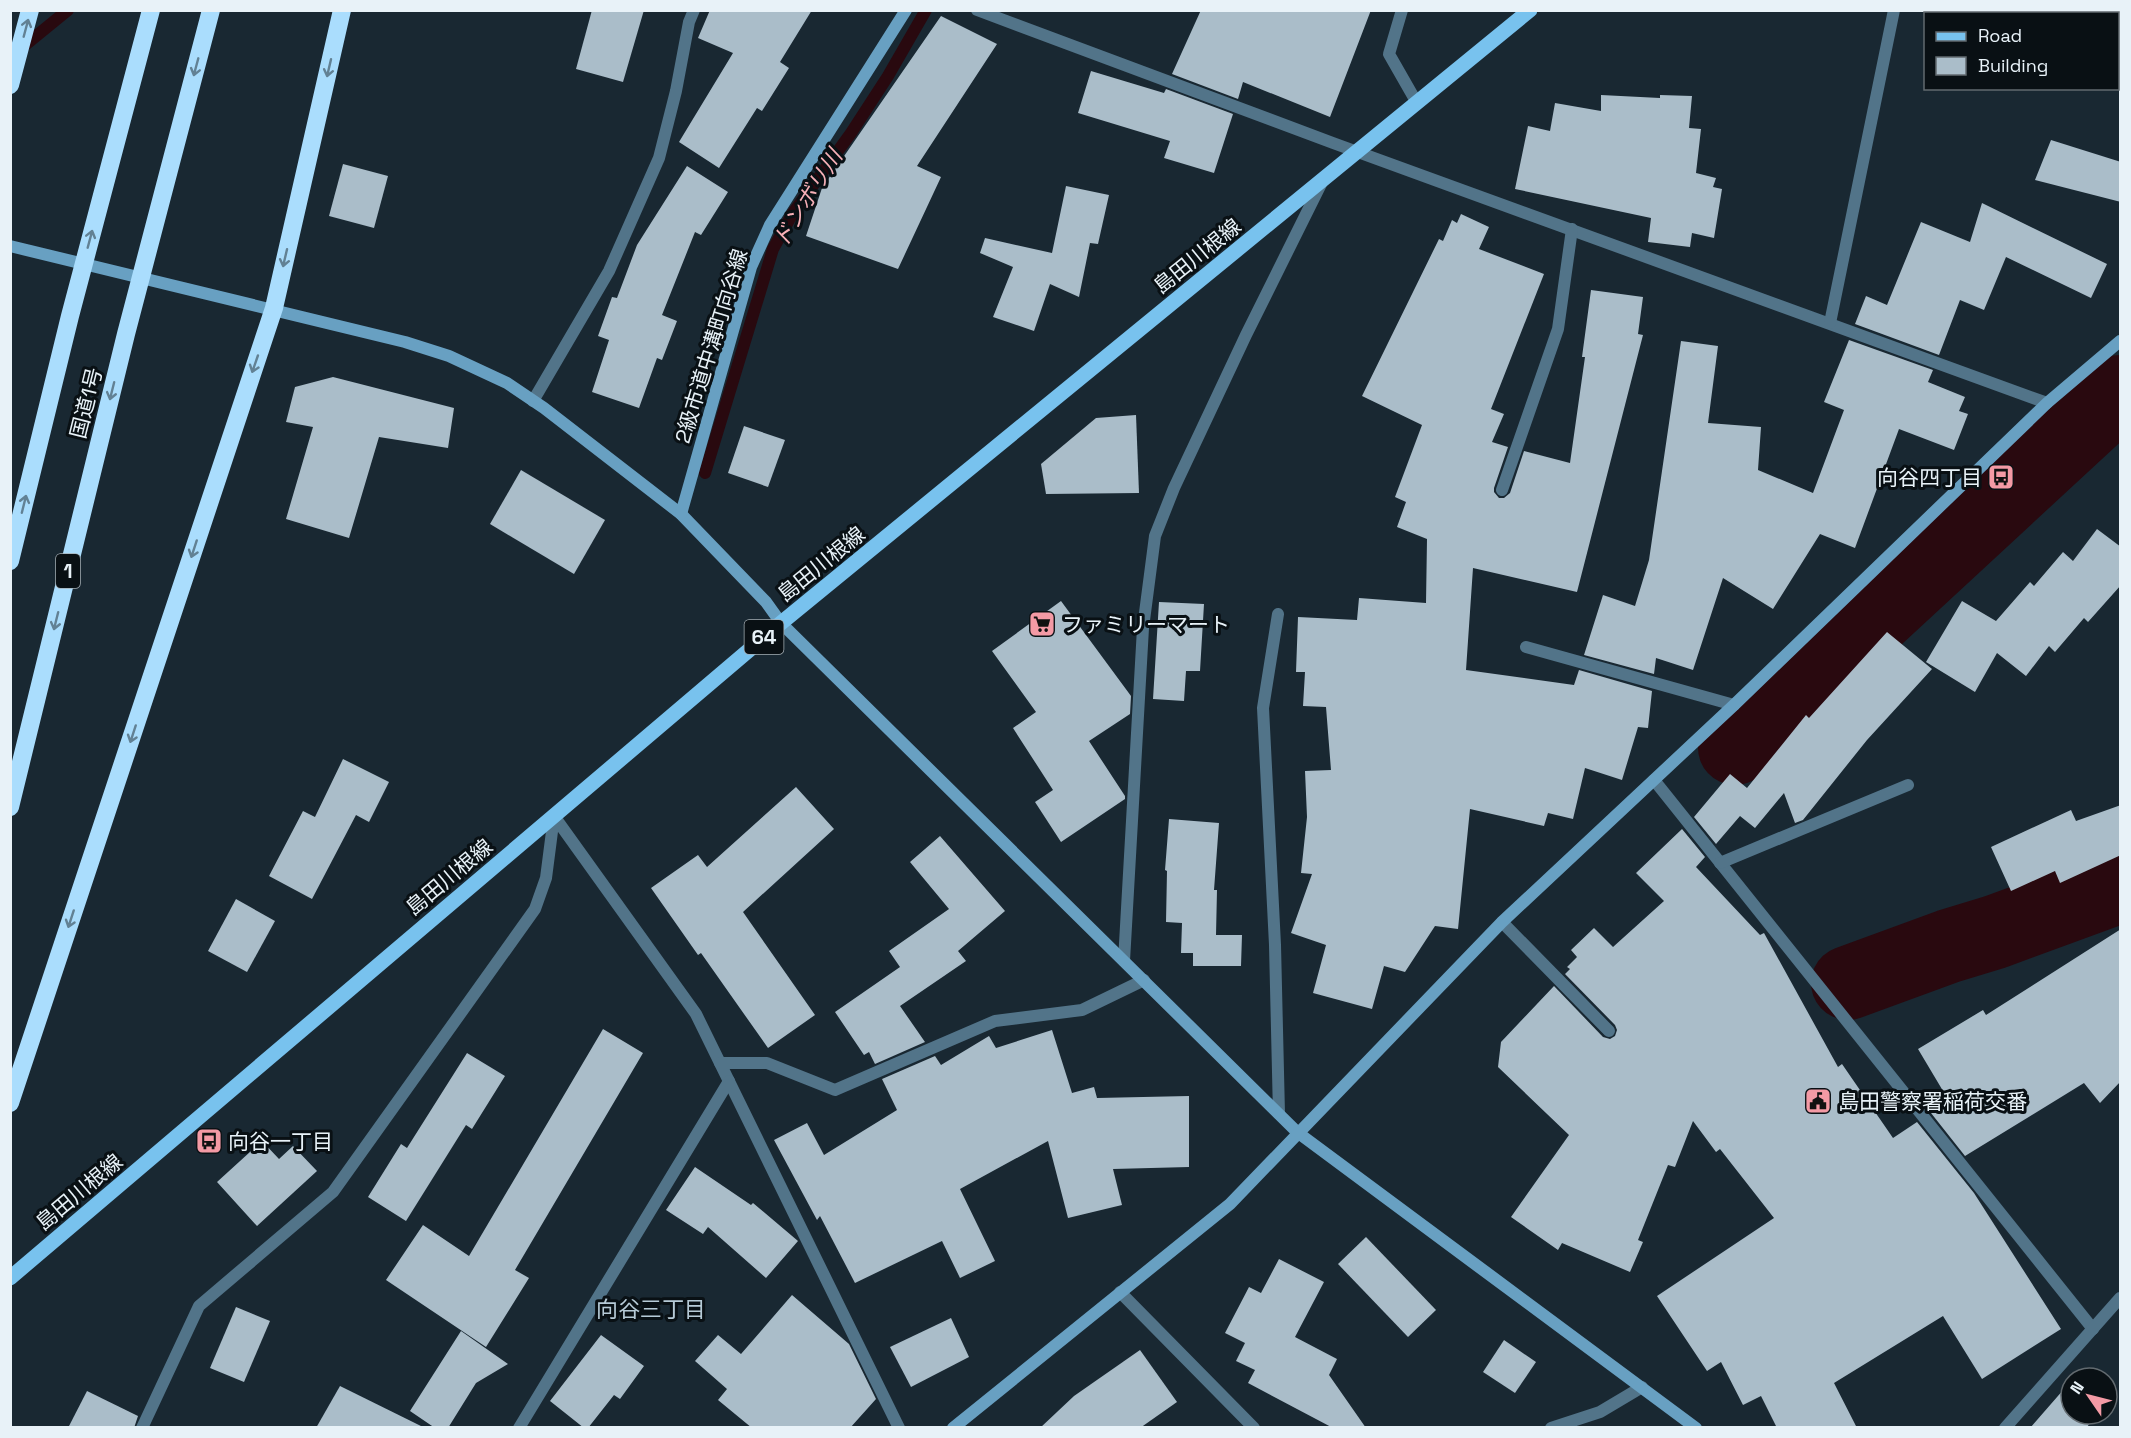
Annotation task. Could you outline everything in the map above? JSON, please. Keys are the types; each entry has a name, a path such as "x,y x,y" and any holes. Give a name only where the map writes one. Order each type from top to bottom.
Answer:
{"highway":[{"path":"10,86 30,10"},
{"name":"国道1号","path":"10,561 70,316 150,10"},
{"name":"国道1号","path":"10,807 126,334 211,10"},
{"path":"10,1103 274,308 342,10"}],"main road":[{"name":"島田川根線","path":"10,1278 782,623 1530,10"}],"street":[{"path":"533,402 609,271 659,158 676,91 689,22 694,10"},
{"name":"2級市道中溝町向谷線","path":"681,514 752,267 770,225 906,10"},
{"path":"977,10 2047,403"},
{"path":"1402,10 1389,54 1417,103"},
{"path":"1830,323 1894,10"},
{"path":"1124,961 1143,628 1155,536 1174,488 1246,335 1324,179"},
{"path":"1502,490 1558,329 1572,229"},
{"path":"10,246 274,308 405,342 449,356 507,383 681,514 766,602 782,623 1298,1132 1696,1428"},
{"path":"953,1428 1230,1204 1502,922 1734,705 2047,403 2121,341"},
{"path":"1278,614 1263,708 1275,945 1279,1114"},
{"path":"1526,646 1734,705"},
{"path":"1654,780 2093,1329"},
{"path":"1720,863 1908,785"},
{"path":"554,816 696,1014 899,1428"},
{"path":"142,1428 199,1305 333,1192 535,909 546,878 554,816"},
{"path":"1502,922 1609,1031"},
{"path":"720,1063 767,1063 835,1090 994,1021 1082,1010 1144,980"},
{"path":"519,1428 729,1081"},
{"path":"1120,1292 1254,1428"},
{"path":"2005,1428 2121,1298"},
{"path":"1551,1428 1600,1412 1642,1387"}],"building":[{"path":"592,10 644,10 623,82 576,69"},
{"path":"710,10 812,10 780,62 789,68 762,111 757,108 719,168 679,142 733,53 698,38"},
{"path":"1201,10 1371,10 1330,117 1243,82 1238,99 1172,74"},
{"path":"941,16 997,44 917,166 941,177 898,269 806,236 822,188"},
{"path":"1091,71 1164,93 1166,89 1233,114 1214,173 1164,158 1170,141 1078,113"},
{"path":"1601,95 1660,98 1660,95 1692,96 1689,128 1701,129 1696,173 1716,178 1713,187 1722,189 1714,238 1692,233 1690,247 1648,242 1651,218 1515,189 1528,126 1550,131 1555,103 1601,111"},
{"path":"2051,140 2121,162 2121,202 2035,180"},
{"path":"343,164 388,176 374,228 329,216"},
{"path":"687,166 728,192 701,235 695,232 662,315 677,321 662,360 657,358 639,408 592,392 609,340 598,336 612,297 617,298 637,245"},
{"path":"1066,186 1109,195 1098,244 1090,243 1079,297 1050,284 1034,331 993,317 1013,267 980,253 985,238 1052,253"},
{"path":"1982,203 2107,264 2091,298 2006,257 1984,310 1960,300 1939,355 1855,324 1866,296 1887,305 1921,222 1970,242"},
{"path":"1461,214 1489,227 1479,249 1544,274 1491,409 1504,414 1492,442 1508,447 1494,488 1499,498 1504,498 1510,493 1524,451 1570,463 1585,357 1582,357 1591,290 1643,297 1638,334 1643,335 1577,592 1473,568 1466,670 1574,685 1579,670 1652,691 1648,728 1638,727 1622,780 1585,768 1573,819 1548,813 1544,826 1470,809 1458,929 1435,926 1405,972 1384,966 1372,1009 1313,993 1326,945 1291,933 1312,874 1301,873 1307,817 1305,771 1331,770 1326,707 1303,706 1305,672 1296,672 1298,617 1357,620 1359,598 1426,603 1427,539 1397,527 1406,502 1395,497 1422,425 1362,396 1439,239 1443,241 1452,220 1457,223"},
{"path":"1849,340 1933,370 1928,382 1965,397 1959,411 1968,414 1954,450 1899,429 1855,548 1820,534 1773,609 1723,578 1693,670 1656,658 1654,674 1584,655 1603,595 1635,606 1649,560 1681,341 1718,346 1708,423 1761,427 1758,470 1813,493 1844,410 1824,402"},
{"path":"333,377 454,408 448,448 379,437 349,538 286,519 313,427 286,422 295,387"},
{"path":"1136,415 1139,493 1046,494 1041,464 1096,418"},
{"path":"744,426 785,440 768,487 728,473"},
{"path":"521,470 605,520 574,574 490,524"},
{"path":"2097,529 2121,547 2121,585 2088,622 2084,618 2055,652 2049,646 2026,676 1997,653 1975,692 1926,662 1962,601 1996,621 2030,582 2034,586 2063,552 2073,561"},
{"path":"1061,601 1131,696 1130,714 1089,741 1125,799 1061,842 1035,802 1053,790 1013,728 1036,712 992,651"},
{"path":"1159,602 1204,604 1200,671 1186,671 1184,701 1153,699"},
{"path":"1887,632 1932,669 1867,740 1803,820 1795,823 1784,793 1755,828 1740,816 1716,844 1694,817 1730,774 1747,788 1806,715 1809,718"},
{"path":"343,759 389,782 369,822 356,815 312,899 269,876 303,811 315,817"},
{"path":"796,787 834,829 743,912 815,1015 768,1048 701,953 698,955 651,888 698,855 707,867"},
{"path":"2121,805 2121,855 2060,883 2055,871 2011,891 1991,847 2071,810 2076,821"},
{"path":"1169,819 1219,823 1214,890 1217,890 1216,935 1242,935 1241,966 1193,966 1193,953 1181,953 1182,923 1166,922 1167,871 1165,870"},
{"path":"1682,829 1705,857 1696,867 1760,935 1764,933 1838,1067 1842,1064 1893,1138 1917,1122 1974,1193 2061,1329 1982,1379 1943,1316 1834,1383 1857,1428 1777,1428 1761,1396 1743,1405 1721,1362 1707,1371 1657,1296 1774,1218 1720,1149 1716,1152 1693,1121 1675,1167 1668,1165 1638,1240 1643,1242 1630,1272 1562,1243 1558,1250 1511,1217 1569,1135 1498,1067 1501,1042 1554,986 1603,1037 1610,1039 1615,1036 1617,1030 1615,1025 1565,974 1570,969 1567,967 1577,957 1571,950 1594,928 1613,947 1664,901 1636,873"},
{"path":"940,836 1005,911 958,951 966,961 900,1006 925,1042 875,1064 869,1052 864,1055 835,1012 900,967 889,951 949,909 910,862"},
{"path":"236,899 275,921 247,972 208,951"},
{"path":"2121,929 2121,1081 2100,1103 2084,1083 1965,1156 1931,1113 1949,1101 1918,1049 1983,1010 1986,1015"},
{"path":"603,1029 643,1053 515,1270 529,1278 486,1347 386,1280 423,1225 469,1256"},
{"path":"1052,1030 1072,1093 1094,1087 1097,1098 1189,1096 1189,1167 1113,1169 1122,1205 1068,1218 1048,1141 960,1189 995,1261 960,1278 942,1241 855,1283 820,1216 817,1220 774,1140 807,1123 824,1155 897,1110 882,1079 935,1056 941,1065 989,1036 996,1048"},
{"path":"467,1053 505,1076 472,1129 466,1125 406,1221 368,1197 401,1144 407,1148"},
{"path":"262,1141 279,1159 293,1146 317,1171 257,1226 217,1182"},
{"path":"695,1167 751,1205 753,1203 798,1241 766,1278 708,1227 703,1234 666,1210"},
{"path":"1366,1237 1436,1310 1408,1337 1338,1264"},
{"path":"1279,1259 1324,1282 1295,1337 1337,1359 1329,1375 1366,1428 1333,1428 1248,1383 1255,1370 1236,1361 1245,1343 1225,1333 1249,1287 1261,1293"},
{"path":"792,1295 849,1344 876,1399 850,1428 752,1428 718,1400 727,1389 695,1361 718,1335 741,1354"},
{"path":"236,1307 270,1321 244,1382 210,1368"},
{"path":"951,1318 969,1357 911,1387 890,1347"},
{"path":"461,1331 508,1364 476,1383 448,1428 435,1428 410,1411"},
{"path":"601,1335 644,1366 620,1399 614,1395 588,1428 584,1428 550,1401"},
{"path":"1504,1340 1536,1362 1515,1393 1483,1372"},
{"path":"1140,1350 1177,1402 1140,1428 1040,1428 1074,1396"},
{"path":"340,1386 425,1428 316,1428"},
{"path":"87,1391 138,1416 134,1428 68,1428"},
{"path":"2059,1395 2059,1426 2088,1426 2086,1428 2030,1428"}],"waterway":[{"path":"19,50 68,10"},
{"name":"ドンボリ川","path":"705,473 773,249 793,213 851,133 888,76 926,10"},
{"path":"1735,748 2120,392"},
{"path":"1848,983 2120,886"}],"place":[{"name":"向谷四丁目","path":"2001,477"},
{"name":"ファミリーマート","path":"1042,624"},
{"name":"島田警察署稲荷交番","path":"1818,1101"},
{"name":"向谷一丁目","path":"209,1141"}],"district":[{"name":"向谷三丁目","path":"651,1309"}]}
